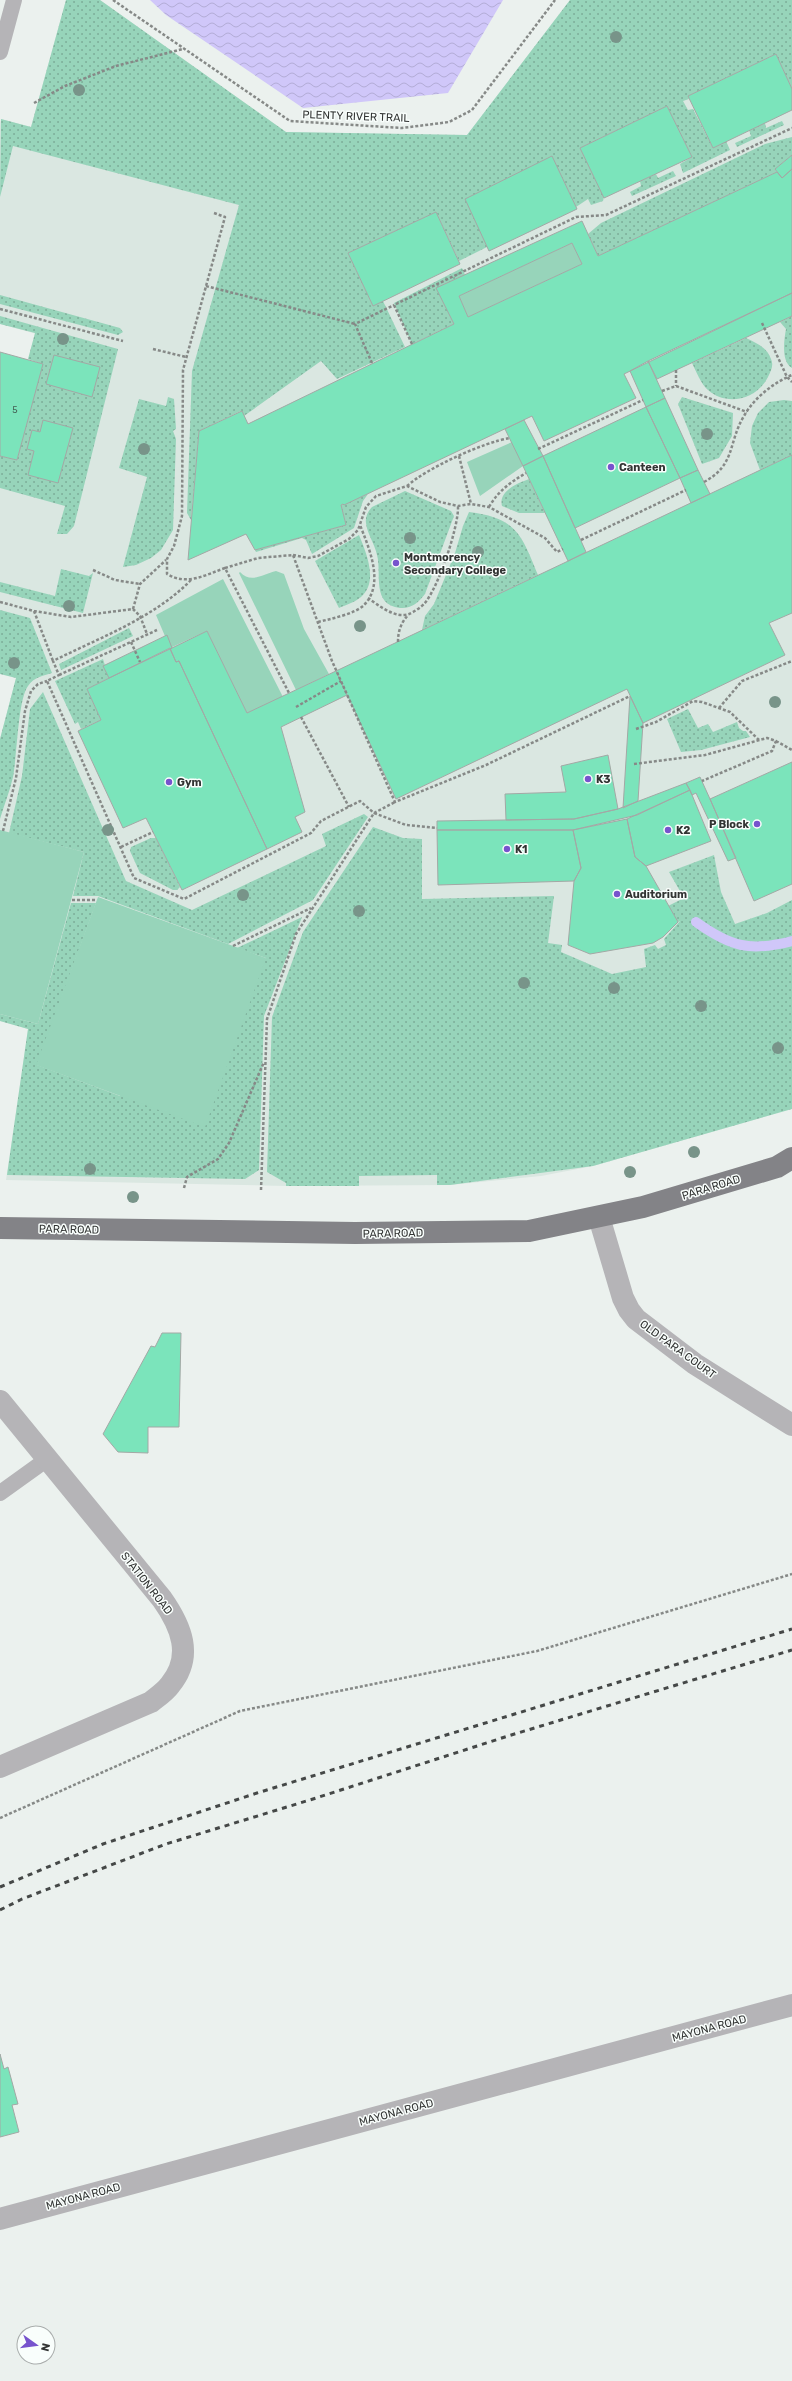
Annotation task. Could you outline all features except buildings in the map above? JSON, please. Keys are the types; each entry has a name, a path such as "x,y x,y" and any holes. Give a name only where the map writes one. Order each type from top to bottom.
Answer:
{"main road":[{"name":"PARA ROAD","path":"0,1228 355,1233 529,1230 643,1207 787,1164"}],"street":[{"name":"OLD PARA COURT","path":"599,1217 623,1298 629,1310 636,1319 695,1364 792,1425"},
{"name":"STATION ROAD","path":"0,1401 46,1460 162,1599 177,1621 183,1644 182,1665 170,1686 151,1702 0,1767"},
{"name":"MAYONA ROAD","path":"0,2218 792,2005"}],"lane":[{"path":"0,52 14,0"},
{"path":"0,1493 46,1460"}],"path":[{"name":"PLENTY RIVER TRAIL","path":"112,0 290,121 402,128 449,122 472,110 555,0"},
{"path":"34,103 65,86 116,66 183,49"},
{"path":"206,286 355,324 576,217 606,215 792,128"},
{"path":"133,609 140,584 167,559 174,546 182,516 183,370 225,217 214,213"},
{"path":"394,305 412,344"},
{"path":"0,310 123,341"},
{"path":"762,323 787,377 792,382"},
{"path":"355,324 372,363"},
{"path":"153,349 186,357"},
{"path":"676,370 676,386"},
{"path":"704,482 715,476 723,468 747,412 762,395 792,375"},
{"path":"662,391 676,386 747,412"},
{"path":"538,449 643,400"},
{"path":"53,661 164,602 191,580 258,558 293,555 308,558 318,556 349,539 360,525 366,507 376,496 407,486 416,478 459,456 510,438"},
{"path":"459,456 471,504"},
{"path":"490,507 496,496 515,479 526,473"},
{"path":"407,486 440,502 458,506 471,504 490,507 545,538 557,552 563,549"},
{"path":"581,540 686,490"},
{"path":"398,642 398,633 403,621 408,614 424,604 438,577 456,523 458,506"},
{"path":"318,622 349,612 364,605 372,592 374,579 369,547 360,525"},
{"path":"293,555 341,681 395,802"},
{"path":"167,559 167,574 176,579 191,580"},
{"path":"225,568 289,693"},
{"path":"93,570 115,580 140,584"},
{"path":"368,598 387,611 408,614"},
{"path":"0,602 34,611 71,617 133,609"},
{"path":"133,609 140,616 147,634"},
{"path":"34,611 59,675"},
{"path":"3,831 16,778 25,711 30,691 38,684 157,630"},
{"path":"131,642 140,662"},
{"path":"719,708 742,680 792,661"},
{"path":"47,681 134,878 184,899 311,833 321,821 360,801 374,813 406,825 437,828"},
{"path":"296,707 341,681"},
{"path":"261,1190 267,1019 296,934 311,908 374,813 395,802 486,766 630,696"},
{"path":"636,729 656,722 693,702 702,702 730,712 759,740"},
{"path":"302,717 349,807"},
{"path":"634,764 705,755 767,738 792,750"},
{"path":"702,781 772,750 776,741"},
{"path":"121,847 153,832"},
{"path":"72,900 97,900"},
{"path":"233,946 311,908"},
{"path":"184,1188 187,1177 218,1159 228,1143 266,1060"},
{"path":"0,1818 240,1711 537,1651 792,1574"}],"shaded area":[{"name":"Montmorency Secondary College","path":"66,0 100,0 286,132 467,135 570,0 792,0 792,1107 771,1115 593,1166 541,1176 450,1185 286,1186 6,1180 28,1029 0,1021 0,739 27,637 0,630 0,478 66,496 103,352 0,324 0,123 1,119 31,127"}],"green space":[{"path":"66,0 100,0 286,132 467,135 570,0 792,0 792,89 776,54 688,96 689,99 683,101 688,110 693,109 713,148 726,141 730,150 683,173 680,164 692,157 667,106 580,148 604,197 603,201 591,205 588,199 576,207 552,157 487,247 459,261 436,212 348,253 373,306 383,301 405,347 337,379 321,361 244,416 241,411 199,431 191,520 187,513 192,371 239,205 13,146 0,197 1,119 31,127"},
{"path":"782,121 784,125 737,147 735,143 751,136 749,130 765,123 766,128"},
{"path":"792,137 792,155 775,169 777,172 598,256 588,234 601,223 765,144"},
{"path":"673,171 676,176 632,196 630,192 641,186 640,181 656,174 658,178"},
{"path":"572,243 582,264 468,317 459,296"},
{"path":"462,268 465,275 437,288 454,324 412,344 394,303"},
{"path":"0,295 120,328 123,332 118,335 0,304"},
{"path":"0,316 118,349 74,526 67,534 57,534 65,506 0,488 0,456 17,460 42,364 28,359 35,333 0,324"},
{"path":"792,316 792,368 786,361 784,350 786,329 780,322"},
{"path":"746,338 767,351 772,361 771,370 768,377 757,391 741,398 732,399 716,395 708,390 703,384 692,363"},
{"path":"168,397 174,399 176,429 173,431 176,439 173,530 161,550 151,558 136,565 123,567 147,477 119,468 139,399 166,406"},
{"path":"682,397 733,413 732,436 719,458 702,464 678,404"},
{"path":"784,400 792,401 792,455 760,470 750,443 752,426 758,413 769,402"},
{"path":"512,442 523,466 480,496 467,462"},
{"path":"529,479 545,513 519,513 502,506 503,496 510,488"},
{"path":"405,491 451,511 454,516 425,594 414,605 408,608 400,608 391,606 381,595 377,555 366,521 367,514 372,507"},
{"path":"368,494 363,501 354,528 312,554 306,540 302,538 256,552 255,550 346,525 341,505"},
{"path":"469,512 498,519 515,530 527,549 538,575 422,630 425,616 434,604 455,553"},
{"path":"359,535 365,550 369,567 369,583 366,591 361,597 339,608 315,561"},
{"path":"61,569 89,576 93,573 83,613 0,592 0,582 55,596"},
{"path":"276,571 284,574 304,629 329,674 296,690 239,573 240,572 244,576 253,578"},
{"path":"223,579 283,697 247,713 207,631 170,648 156,615"},
{"path":"0,610 30,618 52,673 39,677 30,683 25,693 20,715 13,777 0,819 0,739 16,678 0,674"},
{"path":"129,628 133,636 61,670 59,664"},
{"path":"103,659 109,678 87,689 101,720 81,729 78,722 75,724 55,681"},
{"path":"43,692 126,881 192,910 326,846 322,834 364,814 368,817 313,900 228,944 98,896 73,896 84,852 9,833 22,776 30,709"},
{"path":"688,709 698,728 708,724 713,732 737,722 739,728 746,731 750,737 701,750 681,752 667,719"},
{"path":"373,827 403,838 422,839 422,899 554,896 548,943 562,945 561,952 612,974 646,967 644,949 655,945 658,949 666,945 664,939 680,921 678,922 668,906 684,898 669,872 714,855 721,892 735,924 767,913 792,900 792,1109 593,1166 450,1185 437,1185 437,1175 359,1176 359,1186 286,1186 286,1183 267,1172 272,1017 303,932"},
{"path":"0,830 84,852 38,1024 0,1014"},
{"path":"151,838 156,838 180,887 177,890 173,890 140,873 130,851 131,847"},
{"path":"98,897 266,958 205,1127 36,1065"},
{"path":"71,903 96,903 37,1065 120,1096 266,958 237,948 302,917 264,1016 259,1170 245,1179 7,1175 28,1029 0,1021 0,1014 38,1024"}],"water":[{"path":"150,0 503,0 448,93 303,108 166,15"}],"waterway":[{"path":"696,922 720,937 741,945 764,946 792,941"}],"railway":[{"path":"0,1887 103,1844 257,1793 792,1629"},
{"path":"0,1910 22,1899 166,1844 313,1799 508,1736 792,1650"}],"place":[{"name":"Canteen","path":"611,467"},
{"name":"Montmorency Secondary College","path":"396,563"},
{"name":"K3","path":"588,779"},
{"name":"Gym","path":"169,782"},
{"name":"P Block","path":"757,824"},
{"name":"K2","path":"668,830"},
{"name":"K1","path":"507,849"},
{"name":"Auditorium","path":"617,894"}]}
